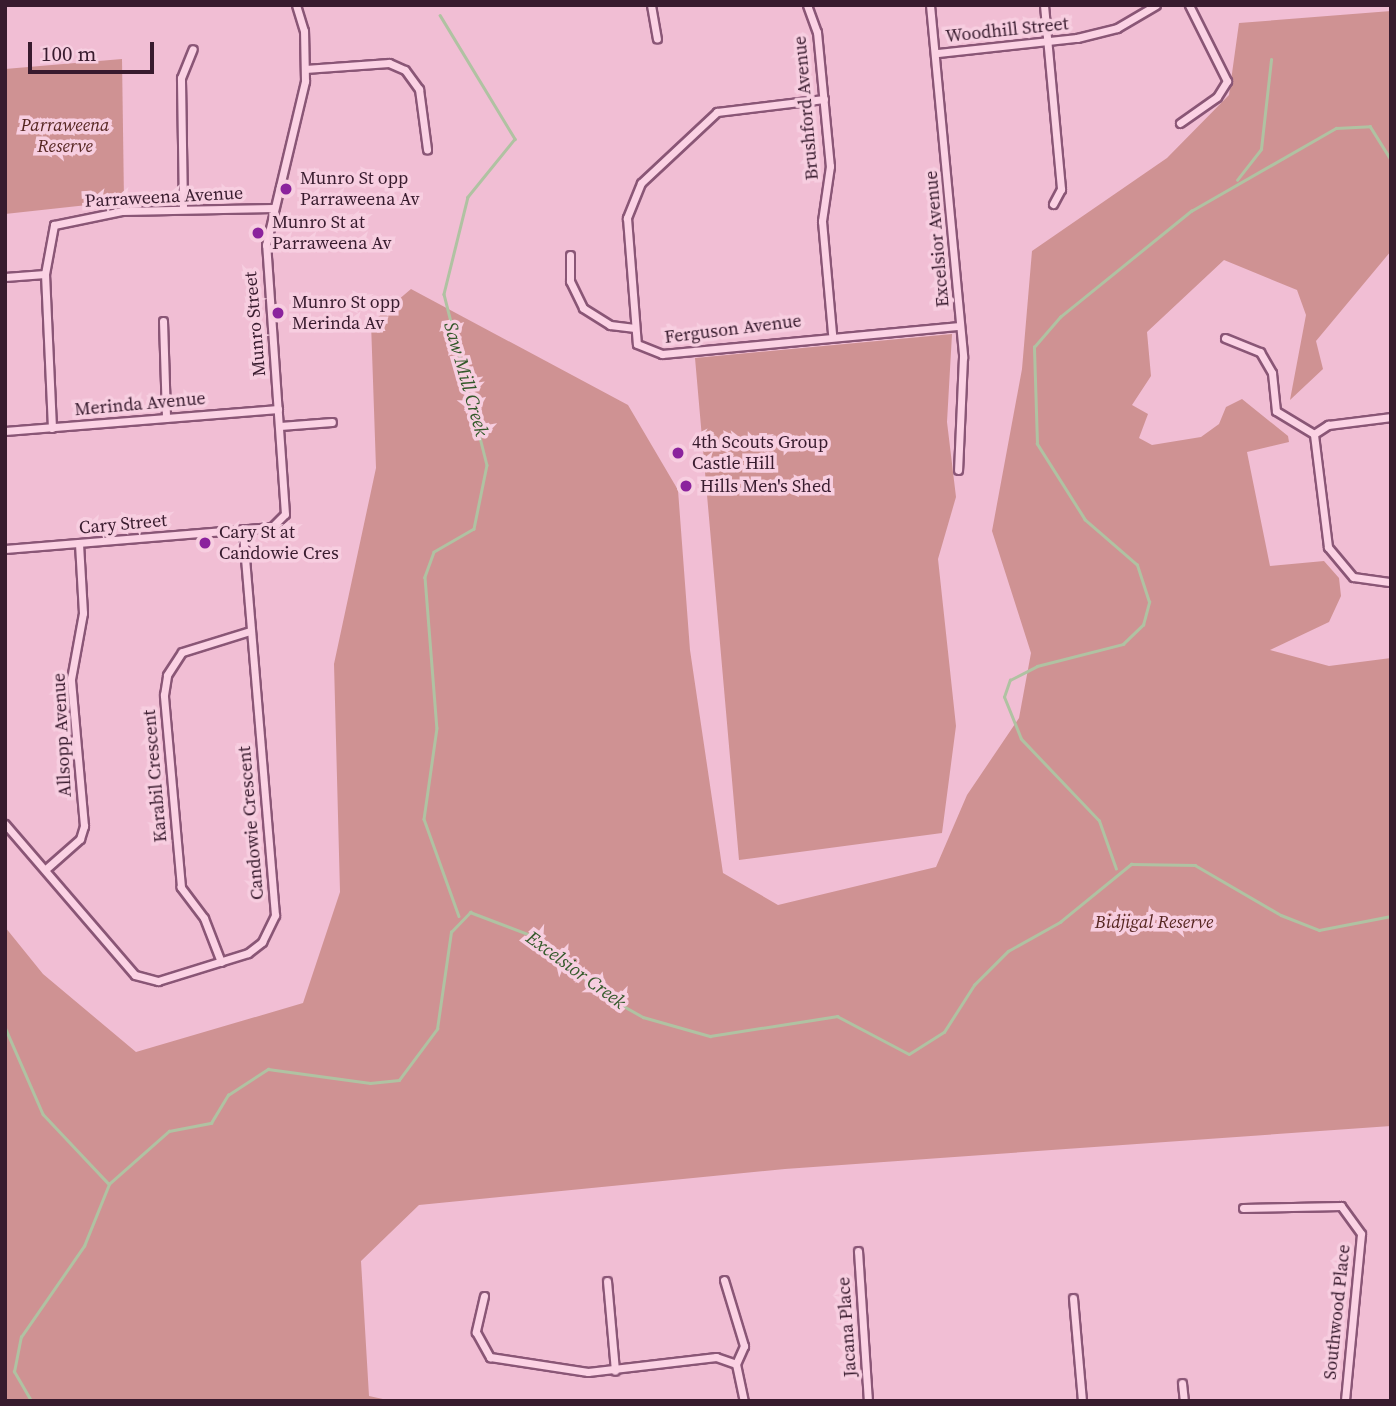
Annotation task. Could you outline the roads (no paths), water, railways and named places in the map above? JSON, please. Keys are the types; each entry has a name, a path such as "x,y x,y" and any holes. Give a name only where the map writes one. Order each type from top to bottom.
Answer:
{"street":[{"name":"Munro Street","path":"243,530 272,527 285,514 265,258 272,208 305,69 304,31 296,5"},
{"path":"651,5 657,38"},
{"name":"Brushford Avenue","path":"807,5 824,99 830,166 822,221 832,334"},
{"name":"Excelsior Avenue","path":"930,5 938,53 960,326 958,470"},
{"path":"1044,5 1061,189 1053,204"},
{"name":"Woodhill Street","path":"938,53 1047,43 1117,28 1156,5"},
{"path":"1180,123 1217,97 1227,80 1189,5"},
{"path":"183,208 181,78 193,49"},
{"path":"305,69 389,63 405,70 419,89 427,149"},
{"path":"570,255 570,281 583,308 610,325 635,328 627,218 641,183 717,112 824,99"},
{"name":"Parraweena Avenue","path":"52,428 45,274 57,221 183,208 272,208"},
{"path":"5,278 45,274"},
{"path":"163,321 166,418"},
{"name":"Ferguson Avenue","path":"635,328 637,344 652,354 832,334 960,326"},
{"path":"1225,338 1260,352 1272,373 1276,411 1314,435"},
{"name":"Merinda Avenue","path":"5,431 278,409"},
{"path":"1314,435 1328,425 1391,417"},
{"path":"280,426 332,422"},
{"path":"1314,435 1328,547 1353,577 1389,582"},
{"name":"Cary Street","path":"5,549 243,530"},
{"name":"Candowie Crescent","path":"5,824 47,868 135,975 158,981 221,962 262,942 275,915 243,530"},
{"name":"Allsopp Avenue","path":"47,868 80,839 84,826 71,679 83,614 79,543"},
{"name":"Karabil Crescent","path":"221,962 204,918 181,887 164,695 167,676 182,652 250,631"},
{"name":"Southwood Place","path":"1243,1208 1340,1206 1361,1234 1345,1401"},
{"name":"Jacana Place","path":"858,1251 868,1401"},
{"path":"724,1280 744,1346 736,1364 744,1401"},
{"path":"607,1281 615,1371"},
{"path":"484,1296 476,1332 490,1357 615,1371 716,1357 736,1364"},
{"path":"1073,1298 1082,1401"},
{"path":"1182,1383 1184,1401"}],"waterway":[{"name":"Saw Mill Creek","path":"440,15 515,139 468,197 444,294 487,465 474,529 434,552 425,577 437,728 424,819 459,916"},
{"path":"1237,180 1261,149 1271,60"},
{"path":"1116,869 1099,821 1021,739 1004,697 1010,680 1037,666 1123,644 1143,625 1149,602 1137,565 1085,520 1037,444 1034,347 1060,317 1191,211 1336,128 1370,126 1391,159"},
{"name":"Excelsior Creek","path":"31,1401 14,1372 21,1337 84,1246 109,1184 169,1131 211,1123 228,1095 268,1069 370,1083 399,1080 437,1029 451,932 470,912 538,938 604,995 643,1017 710,1036 837,1016 909,1054 944,1032 974,985 1008,951 1060,922 1131,864 1195,865 1281,915 1319,930 1391,916"},
{"path":"5,1027 43,1114 109,1184"}],"place":[{"name":"Munro St opp Parraweena Av","path":"286,189"},
{"name":"Munro St at Parraweena Av","path":"258,233"},
{"name":"Munro St opp Merinda Av","path":"278,313"},
{"name":"4th Scouts Group Castle Hill","path":"678,453"},
{"name":"Hills Men's Shed","path":"686,486"},
{"name":"Cary St at Candowie Cres","path":"205,543"}],"park label":[{"name":"Parraweena Reserve","path":"65,136"},
{"name":"Bidjigal Reserve","path":"1154,922"}]}
